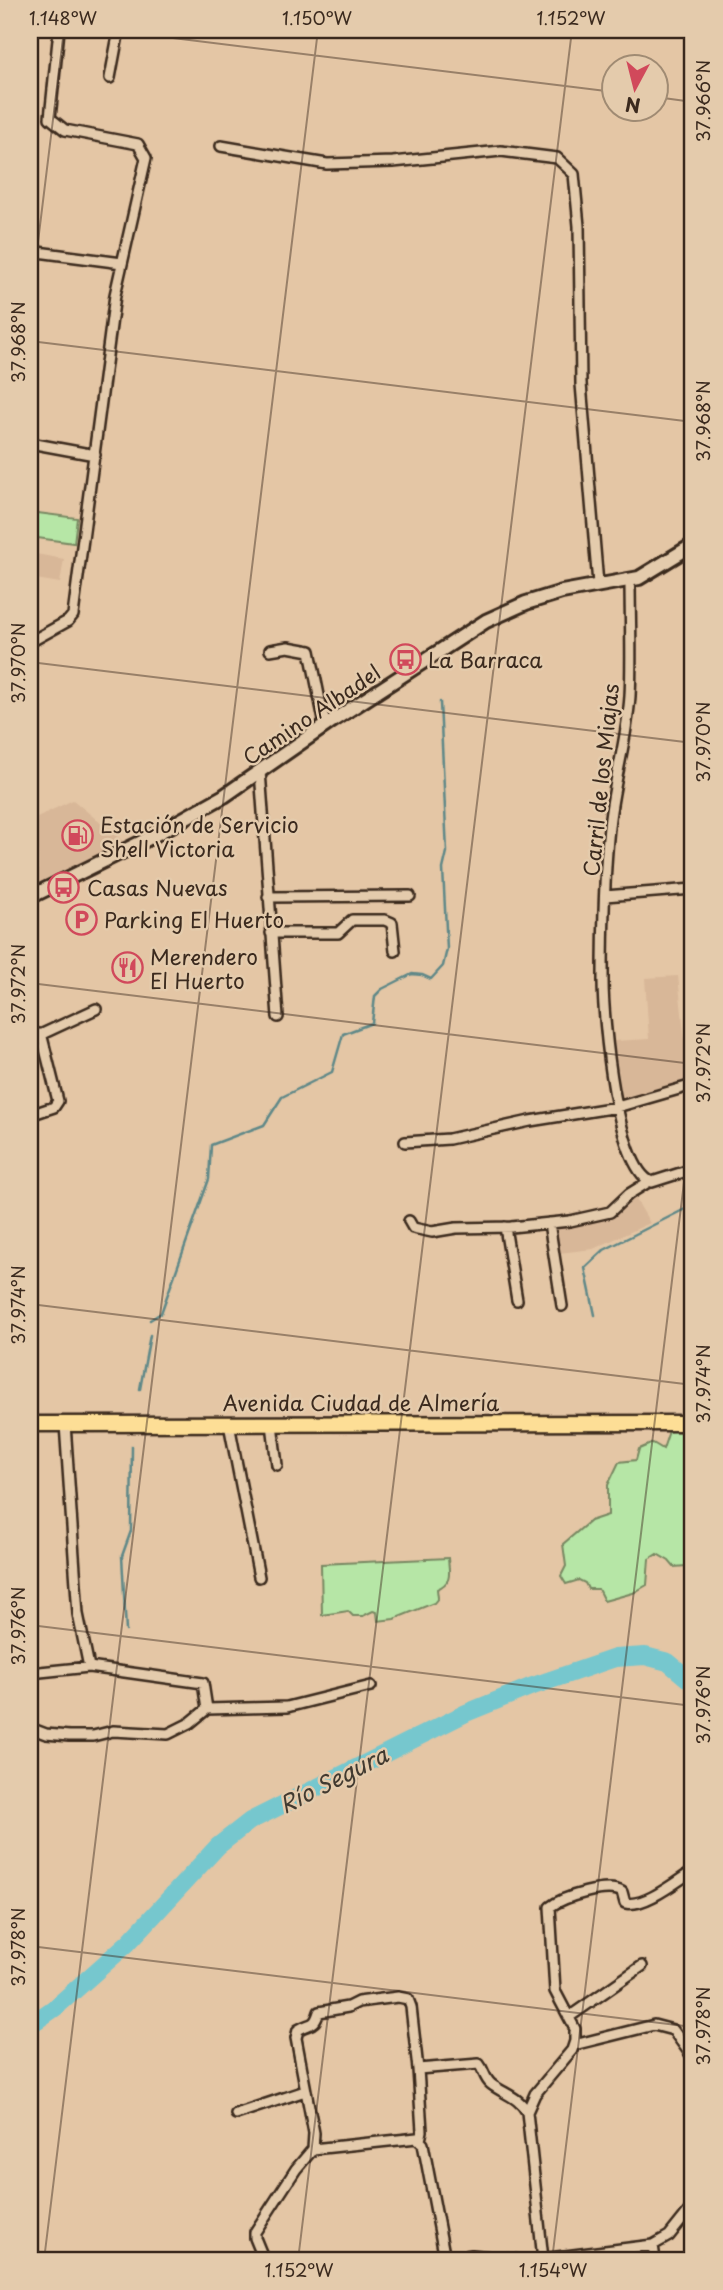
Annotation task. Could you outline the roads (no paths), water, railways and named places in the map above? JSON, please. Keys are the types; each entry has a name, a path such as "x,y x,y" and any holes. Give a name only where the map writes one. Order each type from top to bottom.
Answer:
{"main road":[{"name":"Camino Albadel","path":"30,897 140,843 224,796 325,725 486,621 526,603 562,592 639,578 693,545"},
{"name":"Avenida Ciudad de Almería","path":"30,1424 693,1423"}],"street":[{"path":"30,642 68,621 72,615 115,295 146,158 138,144 65,130 50,118 59,30"},
{"path":"110,78 119,30"},
{"path":"221,146 327,164 393,162 501,151 557,158 574,174 579,226 581,384 598,584"},
{"path":"30,251 122,263"},
{"path":"30,443 95,455"},
{"name":"Carril de los Miajas","path":"630,580 630,698 609,826 603,984 611,1074 617,1107 635,1167 650,1181"},
{"path":"270,650 288,647 310,651 325,725"},
{"path":"260,771 278,1017"},
{"path":"605,896 693,889"},
{"path":"268,897 410,896"},
{"path":"271,933 338,933 352,920 385,920 392,923 395,951"},
{"path":"30,1034 40,1035 96,1009"},
{"path":"30,1115 54,1107 58,1101 40,1035"},
{"path":"405,1142 449,1139 530,1121 617,1107 693,1085"},
{"path":"409,1222 413,1228 432,1232 570,1221 610,1212 629,1194 650,1181 693,1169"},
{"path":"549,1223 562,1306"},
{"path":"505,1227 517,1300"},
{"path":"65,1424 78,1614 89,1667"},
{"path":"229,1424 259,1577"},
{"path":"272,1424 277,1465"},
{"path":"30,1673 89,1667 203,1683 207,1709"},
{"path":"30,1728 46,1734 69,1736 93,1736 113,1731 168,1734 190,1723 207,1709 287,1707 371,1686"},
{"path":"693,1871 654,1896 635,1904 625,1903 622,1892 613,1888 578,1894 551,1905 555,1991 575,2029 574,2045 535,2094 527,2112 538,2260 653,2245 669,2236 693,2206"},
{"path":"569,2017 642,1966"},
{"path":"264,2260 255,2232 296,2169 313,2149 314,2133 296,2038 298,2030 317,2020 319,2012 348,2007 358,2002 398,1997 408,1999 411,2007 418,2068 422,2131 420,2140 444,2260 472,2255 518,2260"},
{"path":"574,2045 654,2025 673,2031 692,2056"},
{"path":"418,2068 479,2064 491,2084 517,2099 527,2112"},
{"path":"236,2114 305,2091"},
{"path":"313,2149 405,2138 420,2140"},
{"path":"653,2245 655,2260"}],"waterway":[{"path":"150,1320 161,1313 209,1179 211,1145 264,1125 282,1097 332,1072 343,1034 372,1023 375,996 382,989 412,974 431,979 443,966 447,949 443,869 447,852 440,702"},
{"path":"595,1315 585,1268 604,1250 687,1208"},
{"path":"140,1389 150,1335"},
{"path":"126,1631 122,1556 131,1531 132,1446"},
{"name":"Río Segura","path":"30,2025 56,2007 128,1943 218,1846 250,1821 466,1713 530,1687 615,1658 645,1656 668,1662 693,1683"}],"place":[{"name":"La Barraca","path":"405,659"},
{"name":"Estación de Servicio Shell Victoria","path":"77,836"},
{"name":"Casas Nuevas","path":"64,887"},
{"name":"Parking El Huerto","path":"81,919"},
{"name":"Merendero El Huerto","path":"127,968"}]}
